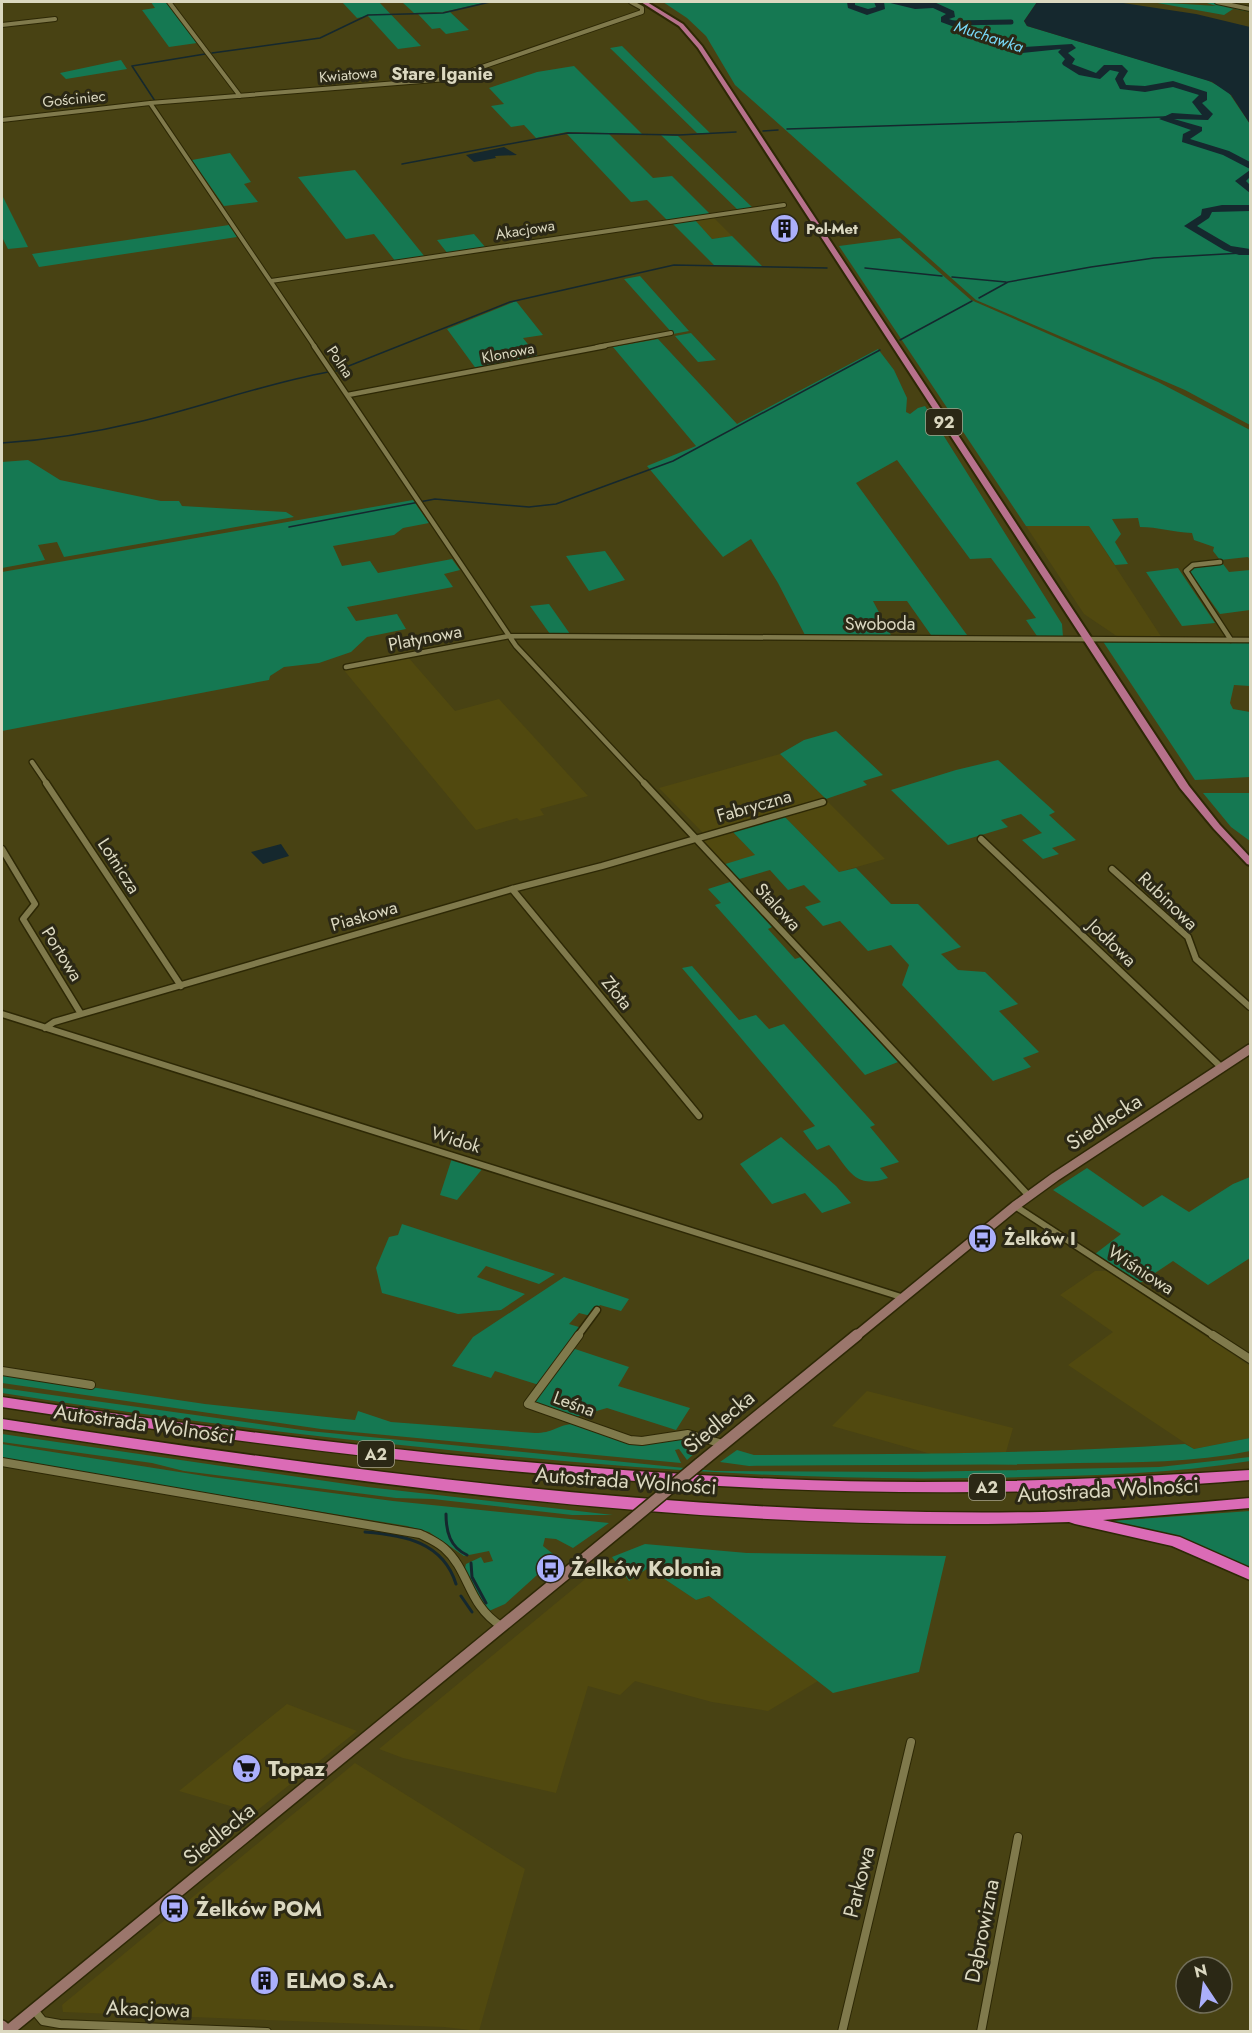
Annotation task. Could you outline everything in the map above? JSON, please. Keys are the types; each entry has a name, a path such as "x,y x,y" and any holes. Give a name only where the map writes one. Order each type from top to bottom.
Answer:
{"highway":[{"name":"Autostrada Wolności","path":"2,1402 267,1441 429,1460 603,1476 753,1485 865,1488 1004,1487 1251,1475"},
{"name":"Autostrada Wolności","path":"2,1424 422,1483 619,1503 738,1511 869,1515 1066,1516 1251,1503"},
{"path":"1222,1477 1251,1469"},
{"path":"1066,1516 1175,1541 1251,1574"}],"main road":[{"name":"92","path":"644,6 681,25 700,47 1185,788 1217,827 1251,862"},
{"name":"Siedlecka","path":"8,2031 901,1297 1015,1206 1251,1049"},
{"path":"2,2026 8,2031"}],"street":[{"path":"169,2 240,96"},
{"path":"631,2 644,6"},
{"path":"1217,2 1251,9"},
{"name":"Kwiatowa","path":"150,103 451,78 639,14 644,6"},
{"path":"2,25 55,19"},
{"name":"Gościniec","path":"2,120 150,103"},
{"name":"Polna","path":"150,103 509,636"},
{"name":"Akacjowa","path":"271,281 784,205"},
{"name":"Klonowa","path":"348,395 671,333"},
{"path":"1220,562 1193,565 1186,571 1231,640"},
{"name":"Swoboda","path":"509,636 1251,640"},
{"name":"Platynowa","path":"346,667 509,636"},
{"name":"Stalowa","path":"509,636 524,656 1029,1196"},
{"name":"Lotnicza","path":"32,762 181,986"},
{"name":"Fabryczna","path":"694,839 823,802"},
{"name":"Piaskowa","path":"45,1028 54,1022 81,1014 512,889 694,839"},
{"name":"Jodłowa","path":"981,839 1222,1068"},
{"name":"Portowa","path":"2,849 35,904 23,920 81,1014"},
{"name":"Rubinowa","path":"1112,869 1188,937 1196,959 1251,1007"},
{"name":"Złota","path":"512,889 699,1116"},
{"name":"Widok","path":"2,1014 901,1297"},
{"name":"Wiśniowa","path":"1015,1206 1251,1359"},
{"name":"Leśna","path":"597,1310 528,1404 630,1440 642,1441 688,1434 723,1444"},
{"path":"2,1371 91,1385"},
{"path":"2,1462 420,1534 444,1546 456,1560 482,1611 501,1626"},
{"name":"Parkowa","path":"842,2031 911,1742"},
{"name":"Dąbrowizna","path":"981,2031 1018,1837"},
{"name":"Akacjowa","path":"33,2010 43,2021 60,2024 267,2031"}],"shaded area":[{"path":"713,217 732,236 712,239 694,220"},
{"path":"1026,526 1089,526 1162,638 1118,637 1084,614"},
{"path":"407,656 455,711 499,699 588,796 540,809 544,815 520,821 517,818 476,830 343,669"},
{"path":"780,754 826,799 704,834 659,788"},
{"path":"828,802 885,859 839,872 783,815"},
{"path":"732,831 756,856 722,865 702,843 704,839"},
{"path":"1095,1271 1108,1271 1250,1366 1250,1438 1194,1449 1068,1365 1113,1332 1060,1295"},
{"path":"867,1391 1013,1428 1006,1452 931,1454 832,1426"},
{"path":"612,1557 629,1580 648,1568 696,1600 709,1596 818,1681 768,1711 712,1702 635,1681 620,1695 588,1686 556,1793 403,1758 379,1749"},
{"path":"287,1704 357,1731 254,1813 179,1791"},
{"path":"355,1763 525,1869 479,2031 444,2027 63,2012 62,2005"}],"green space":[{"path":"151,2 166,2 197,43 169,47 142,10 155,8"},
{"path":"342,2 379,2 421,46 398,49 368,16 357,18"},
{"path":"402,2 488,2 443,12 414,13"},
{"path":"663,2 1037,2 1024,21 1027,26 1207,80 1227,90 1250,124 1250,425 1185,390 976,300 735,85 706,36 687,18"},
{"path":"1152,2 1216,6 1204,2 1219,3 1250,12 1225,7 1233,9 1224,15"},
{"path":"450,12 469,30 446,34 440,28 432,29 418,14"},
{"path":"622,46 710,133 697,133 610,48"},
{"path":"121,60 127,69 66,79 60,73"},
{"path":"574,66 642,134 567,132 536,138 524,125 511,127 491,106 504,104 489,88 537,72"},
{"path":"567,134 609,134 653,178 672,176 711,215 668,221 647,200 631,202"},
{"path":"661,135 678,136 753,208 739,211"},
{"path":"230,153 251,182 244,184 258,202 224,206 192,160"},
{"path":"355,170 425,257 396,262 374,234 346,239 298,177"},
{"path":"2,195 28,247 8,249 2,237"},
{"path":"694,219 712,239 732,236 762,266 714,265 672,223"},
{"path":"229,225 237,237 39,267 32,254"},
{"path":"474,234 486,248 448,254 437,240"},
{"path":"900,238 971,300 1158,382 1250,430 1250,560 1248,557 1220,560 1213,551 1214,547 1194,540 1192,533 1140,527 1138,518 1112,519 1121,534 1115,542 1128,564 1115,565 1089,526 1026,526 839,246"},
{"path":"640,276 689,331 673,334 624,279"},
{"path":"516,301 543,335 523,338 539,358 477,370 447,329"},
{"path":"691,333 716,360 698,362 675,336"},
{"path":"658,339 737,424 878,349 894,370 907,398 906,412 910,414 925,406 1062,624 1063,637 1037,636 1026,620 1036,618 991,558 970,559 897,460 856,483 967,635 931,635 907,601 873,601 891,635 805,635 778,583 751,539 723,557 647,466 696,446 613,347"},
{"path":"28,460 60,480 161,501 179,501 182,506 286,512 294,517 64,557 57,542 38,545 45,560 2,568 2,462"},
{"path":"413,500 429,523 403,528 394,535 333,546 342,566 370,561 378,573 452,559 460,570 444,574 453,587 347,607 356,621 397,614 406,629 367,637 351,652 319,663 284,667 270,676 269,680 2,731 2,572"},
{"path":"605,551 625,580 589,591 566,556"},
{"path":"1223,564 1229,572 1250,570 1250,610 1220,614 1188,569"},
{"path":"1178,568 1215,623 1182,626 1146,572"},
{"path":"549,604 570,634 550,634 530,606"},
{"path":"1102,640 1250,642 1250,686 1234,685 1230,703 1233,709 1250,712 1250,777 1195,780"},
{"path":"836,731 883,775 863,781 867,785 826,799 780,754 804,740"},
{"path":"998,760 1055,812 1049,815 1076,840 1052,848 1059,854 1043,859 1022,840 1042,833 1021,814 1001,820 1008,827 948,845 891,790"},
{"path":"1203,793 1250,793 1250,841 1231,827"},
{"path":"783,815 839,872 856,868 891,904 918,904 961,947 941,954 958,970 985,972 1018,1004 999,1011 1039,1052 1023,1058 1031,1067 993,1081 902,985 909,965 891,945 868,951 840,921 823,926 805,907 821,902 804,885 788,890 770,870 736,880 722,865 755,855 731,830"},
{"path":"730,882 772,927 768,929 795,959 801,957 898,1062 865,1075 715,905 721,903 708,889"},
{"path":"692,966 739,1020 756,1015 769,1029 784,1024 875,1125 870,1127 899,1162 880,1168 888,1178 877,1181 860,1179 847,1169 829,1145 817,1150 803,1131 815,1126 682,968"},
{"path":"781,1137 836,1186 851,1203 822,1213 805,1193 772,1204 740,1164"},
{"path":"452,1158 483,1168 457,1200 440,1195"},
{"path":"1087,1168 1143,1207 1162,1195 1189,1212 1233,1184 1250,1177 1250,1258 1208,1285 1173,1261 1140,1283 1095,1254 1121,1234 1053,1190"},
{"path":"402,1224 555,1274 539,1284 486,1266 477,1277 525,1294 501,1310 458,1314 382,1293 376,1268 389,1237 398,1235"},
{"path":"564,1277 629,1299 621,1311 600,1305 591,1316 579,1313 569,1324 582,1328 539,1385 495,1371 491,1378 452,1366 473,1337"},
{"path":"572,1348 629,1367 618,1386 690,1408 676,1430 607,1408 572,1418 531,1403"},
{"path":"2,1374 205,1404 355,1420 358,1411 391,1422 535,1433 571,1424 628,1442 684,1438 707,1442 687,1460 679,1449 675,1450 681,1463 321,1429 2,1383"},
{"path":"2,1388 309,1431 715,1471 916,1472 1159,1467 1250,1457 1250,1461 1181,1470 1078,1476 974,1478 835,1477 697,1471 489,1454 263,1430 2,1393"},
{"path":"2,1434 367,1487 613,1515 572,1515 433,1499 396,1498 184,1471 152,1463 2,1442"},
{"path":"1250,1438 1250,1451 1207,1458 1164,1461 749,1466 720,1462 737,1450 754,1455 1023,1452 1185,1444 1194,1449"},
{"path":"2,1444 211,1477 393,1501 609,1523 573,1548 556,1539 545,1538 543,1546 557,1557 505,1604 489,1611 473,1587 465,1568 466,1564 481,1557 484,1563 493,1561 489,1551 464,1556 429,1532 407,1526 2,1459"},
{"path":"1250,1511 1250,1568 1182,1540 1111,1521"},
{"path":"645,1544 747,1553 946,1556 919,1672 833,1693 709,1596 696,1600 648,1568 629,1581 612,1557"}],"water":[{"path":"1037,2 1123,3 1196,14 1250,27 1250,124 1231,95 1212,82 1027,26 1024,21"},
{"path":"504,147 517,155 495,156 496,158 474,162 466,155"},
{"path":"281,844 289,856 263,864 251,852"}],"waterway":[{"path":"212,53 320,38 368,15 443,13 490,2"},
{"name":"Muchawka","path":"851,2 851,6 867,12 881,9 878,2 880,2"},
{"name":"Muchawka","path":"890,2 915,6 934,5 951,13 952,15 945,17 944,20 979,33 986,39 1012,44 1022,50 1069,46 1072,48 1062,52 1071,59 1066,63 1069,66 1091,76 1100,76 1107,67 1119,67 1124,71 1119,79 1123,87 1145,89 1173,84 1204,94 1202,100 1197,102 1198,106 1208,114 1205,118 1172,116 1164,119 1199,129 1186,136 1185,140 1226,153 1250,166"},
{"path":"953,23 1011,22"},
{"path":"155,101 132,66 205,54"},
{"path":"787,129 1165,117"},
{"path":"763,131 778,130"},
{"path":"402,164 568,133 679,135 736,132"},
{"name":"Muchawka","path":"1250,173 1240,181 1250,190"},
{"name":"Muchawka","path":"1250,208 1233,207 1205,211 1206,216 1189,226 1207,234 1205,236 1227,248 1239,252 1250,252"},
{"path":"979,298 1008,282 1091,267 1154,258 1242,253"},
{"path":"336,371 510,302 674,265 827,268"},
{"path":"865,268 942,276"},
{"path":"952,277 1006,282"},
{"path":"900,340 972,301"},
{"path":"289,527 435,499 529,507 556,504 673,461 880,350"},
{"path":"2,443 53,438 121,426 328,372"},
{"path":"446,1514 450,1538 457,1548 467,1555"},
{"path":"365,1532 394,1535 420,1543 442,1559 456,1584"},
{"path":"471,1563 472,1577 486,1603"},
{"path":"461,1596 472,1612"}],"place":[{"name":"Pol-Met","path":"785,229"},
{"name":"Żelków I","path":"983,1239"},
{"name":"Żelków Kolonia","path":"550,1569"},
{"name":"Topaz","path":"247,1769"},
{"name":"Żelków POM","path":"175,1909"},
{"name":"ELMO S.A.","path":"265,1981"}],"district":[{"name":"Stare Iganie","path":"442,74"}]}
